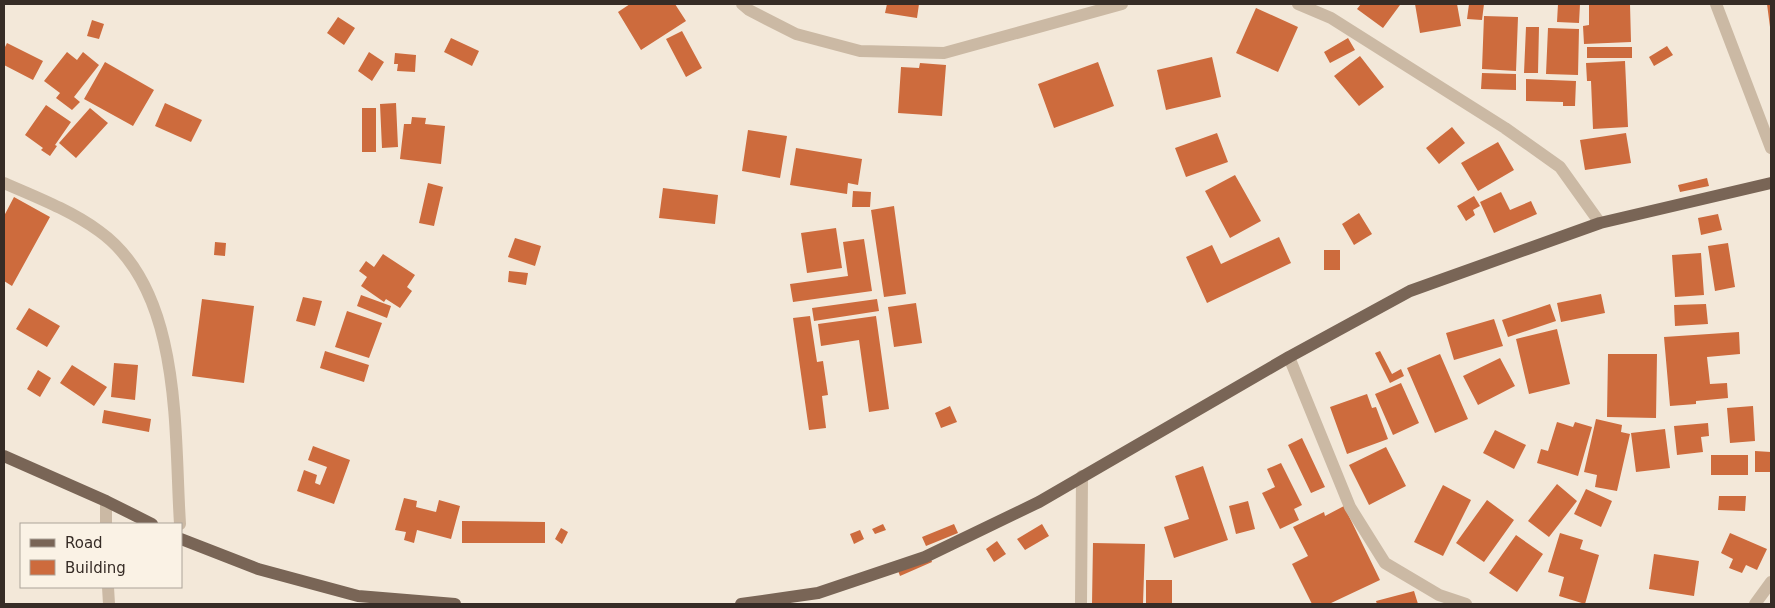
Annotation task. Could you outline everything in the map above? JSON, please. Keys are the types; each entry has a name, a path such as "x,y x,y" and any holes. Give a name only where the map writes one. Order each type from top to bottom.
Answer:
{"main road":[{"path":"747,604 818,593 925,557 1040,502 1289,357 1410,291 1600,223 1771,183"},
{"path":"4,456 106,501 150,523"},
{"path":"182,539 258,569 358,596 455,604"}],"street":[{"path":"742,4 749,10 796,34 860,51 944,53 1122,4"},
{"path":"1298,4 1331,18 1505,128 1560,168 1600,223"},
{"path":"1716,4 1771,148"},
{"path":"4,183 72,214 100,231 127,258 150,294 164,340 170,383 180,523"},
{"path":"1289,357 1350,507 1385,563 1439,594 1466,604"},
{"path":"1081,604 1082,476"},
{"path":"106,501 106,523"},
{"path":"1755,604 1771,582"},
{"path":"108,588 109,604"}],"building":[{"path":"630,4 675,4 686,21 641,50 618,12"},
{"path":"887,4 919,4 917,18 885,13"},
{"path":"1361,4 1400,5 1383,28 1357,9"},
{"path":"1415,4 1457,4 1461,26 1420,33"},
{"path":"1469,4 1484,4 1482,20 1467,19"},
{"path":"1558,4 1580,4 1579,23 1557,22"},
{"path":"1589,4 1630,4 1631,42 1584,44 1583,26 1589,25"},
{"path":"1767,4 1771,4 1771,27 1770,27"},
{"path":"1256,8 1298,27 1278,72 1236,53"},
{"path":"1484,16 1518,17 1516,71 1482,69"},
{"path":"338,17 355,28 344,45 327,33"},
{"path":"92,20 104,24 99,39 87,36"},
{"path":"1526,27 1539,27 1538,73 1524,73"},
{"path":"1548,28 1579,29 1578,75 1546,74"},
{"path":"682,31 702,68 686,77 666,39"},
{"path":"451,38 479,51 472,66 444,52"},
{"path":"1348,38 1355,50 1330,63 1324,52"},
{"path":"7,43 43,61 33,80 4,65 4,49"},
{"path":"1667,46 1673,55 1654,66 1649,57"},
{"path":"1587,47 1632,47 1632,58 1587,58"},
{"path":"67,52 77,60 83,52 99,65 74,97 80,102 72,110 56,98 60,93 44,81"},
{"path":"369,52 384,62 372,81 358,71"},
{"path":"395,53 416,55 415,72 397,71 398,64 394,64"},
{"path":"1360,56 1384,87 1359,106 1334,76"},
{"path":"1212,57 1221,97 1166,110 1157,70"},
{"path":"1625,61 1628,127 1593,129 1591,81 1587,81 1586,63"},
{"path":"105,62 154,90 133,126 84,99"},
{"path":"1098,62 1114,106 1054,128 1038,84"},
{"path":"920,63 946,65 942,116 898,113 901,67 919,68"},
{"path":"1482,73 1516,74 1516,90 1481,89"},
{"path":"1526,79 1576,81 1575,106 1563,106 1563,102 1526,101"},
{"path":"165,103 202,120 191,142 155,126"},
{"path":"396,103 398,147 382,148 380,104"},
{"path":"46,105 71,122 55,145 57,146 50,156 41,150 43,148 25,135"},
{"path":"90,108 108,123 76,158 59,143"},
{"path":"362,108 376,108 376,152 362,152"},
{"path":"412,117 426,118 425,124 445,126 441,164 400,159 404,124 411,124"},
{"path":"1452,127 1465,143 1439,164 1426,148"},
{"path":"748,130 787,136 780,178 742,171"},
{"path":"1217,133 1228,162 1186,177 1175,148"},
{"path":"1626,133 1631,163 1585,170 1580,140"},
{"path":"1498,142 1514,170 1478,191 1461,163"},
{"path":"796,148 862,159 858,185 848,183 847,194 790,185"},
{"path":"1235,175 1261,221 1230,238 1205,191"},
{"path":"1707,178 1709,186 1680,192 1678,185"},
{"path":"428,183 443,187 434,226 419,223"},
{"path":"663,188 718,195 715,224 659,218"},
{"path":"853,191 871,192 870,207 852,207"},
{"path":"1501,192 1510,210 1531,201 1537,214 1494,233 1480,202"},
{"path":"1474,196 1480,206 1473,210 1475,215 1466,221 1457,206"},
{"path":"14,197 50,217 12,286 4,281 4,216"},
{"path":"894,206 906,294 884,297 871,210"},
{"path":"1359,213 1372,234 1354,245 1342,224"},
{"path":"1718,214 1722,230 1701,235 1698,218"},
{"path":"836,228 842,268 807,273 801,233"},
{"path":"1279,237 1291,263 1207,303 1186,257 1212,245 1221,264"},
{"path":"515,238 541,246 535,266 508,257"},
{"path":"864,239 872,291 793,302 790,284 848,276 843,242"},
{"path":"215,242 226,243 225,256 214,255"},
{"path":"1728,243 1735,287 1715,291 1708,246"},
{"path":"1324,250 1340,250 1340,270 1324,270"},
{"path":"1701,253 1704,295 1675,297 1672,255"},
{"path":"383,254 415,275 407,287 412,291 400,308 386,299 384,302 361,286 367,277 359,271 366,261 374,267"},
{"path":"509,271 528,273 526,285 508,282"},
{"path":"1601,294 1605,313 1561,322 1557,303"},
{"path":"361,295 391,306 387,318 357,306"},
{"path":"303,297 322,301 315,326 296,321"},
{"path":"202,299 254,306 244,383 192,376"},
{"path":"877,299 879,311 814,321 812,308"},
{"path":"916,303 922,343 894,347 888,307"},
{"path":"1550,304 1556,321 1508,337 1502,320"},
{"path":"1706,304 1708,324 1675,326 1674,305"},
{"path":"29,308 60,326 47,347 16,329"},
{"path":"347,311 382,323 369,358 335,347"},
{"path":"810,316 817,362 823,361 828,395 822,396 826,428 809,430 793,318"},
{"path":"876,316 889,409 869,412 859,340 821,346 818,324"},
{"path":"1494,319 1503,346 1454,360 1446,333"},
{"path":"1557,329 1570,384 1529,394 1516,339"},
{"path":"1739,332 1740,354 1707,357 1710,384 1727,383 1728,398 1696,401 1696,404 1670,406 1664,337"},
{"path":"325,351 369,365 364,382 320,368"},
{"path":"1380,351 1392,374 1401,369 1404,376 1390,383 1375,353"},
{"path":"1440,354 1468,419 1435,433 1407,368"},
{"path":"1608,354 1657,354 1656,418 1607,417"},
{"path":"1500,358 1515,386 1478,405 1463,376"},
{"path":"114,363 138,365 135,400 111,397"},
{"path":"72,365 107,387 94,406 60,383"},
{"path":"38,370 51,378 40,397 27,389"},
{"path":"1401,383 1419,423 1393,435 1375,394"},
{"path":"1367,394 1372,408 1376,407 1388,439 1347,454 1330,407"},
{"path":"950,406 957,422 941,428 935,413"},
{"path":"1753,406 1755,441 1730,443 1727,408"},
{"path":"104,410 151,419 149,432 102,423"},
{"path":"1596,419 1622,425 1621,432 1630,434 1617,491 1595,487 1597,475 1584,472"},
{"path":"1557,422 1573,427 1575,422 1592,427 1578,476 1537,463 1541,449 1548,451"},
{"path":"1708,423 1709,436 1701,437 1703,452 1677,455 1674,426"},
{"path":"1665,429 1670,468 1636,472 1631,433"},
{"path":"1495,430 1526,445 1514,469 1483,453"},
{"path":"1302,438 1325,487 1311,493 1288,445"},
{"path":"313,446 350,460 334,504 297,491 304,470 317,475 315,483 320,485 327,467 308,460"},
{"path":"1386,447 1406,486 1369,505 1349,465"},
{"path":"1755,451 1771,452 1771,472 1755,472"},
{"path":"1711,455 1748,455 1748,475 1711,475"},
{"path":"1281,463 1302,505 1294,509 1299,520 1280,529 1262,493 1275,487 1267,469"},
{"path":"1203,466 1228,540 1174,558 1164,527 1189,519 1175,476"},
{"path":"1557,484 1577,501 1549,537 1528,521"},
{"path":"1443,485 1471,500 1443,556 1414,542"},
{"path":"1586,489 1612,501 1601,527 1574,514"},
{"path":"1719,496 1746,496 1745,511 1718,510"},
{"path":"404,498 417,501 416,507 436,512 439,500 460,506 451,539 417,530 414,543 404,540 406,532 395,530"},
{"path":"1487,500 1514,520 1484,562 1456,543"},
{"path":"1248,501 1255,529 1236,534 1229,506"},
{"path":"1344,506 1380,580 1329,604 1312,604 1292,564 1308,556 1293,527 1324,512 1325,516"},
{"path":"462,521 545,522 545,543 462,543"},
{"path":"883,524 886,530 875,534 872,529"},
{"path":"954,524 958,533 926,546 922,537"},
{"path":"1042,524 1049,536 1025,550 1017,539"},
{"path":"561,528 568,532 562,544 555,539"},
{"path":"860,530 864,539 854,544 850,534"},
{"path":"1560,533 1583,540 1580,549 1599,555 1585,604 1559,596 1564,577 1548,572"},
{"path":"1730,533 1767,549 1757,570 1746,565 1742,573 1729,568 1733,559 1721,553"},
{"path":"1516,535 1543,554 1517,592 1489,573"},
{"path":"997,541 1006,554 994,562 986,549"},
{"path":"1093,543 1145,544 1143,604 1092,604"},
{"path":"928,551 932,562 900,576 896,565"},
{"path":"1654,554 1699,561 1694,596 1649,589"},
{"path":"1146,580 1172,580 1172,604 1146,604"},
{"path":"1414,591 1418,604 1377,604 1376,601"}]}
